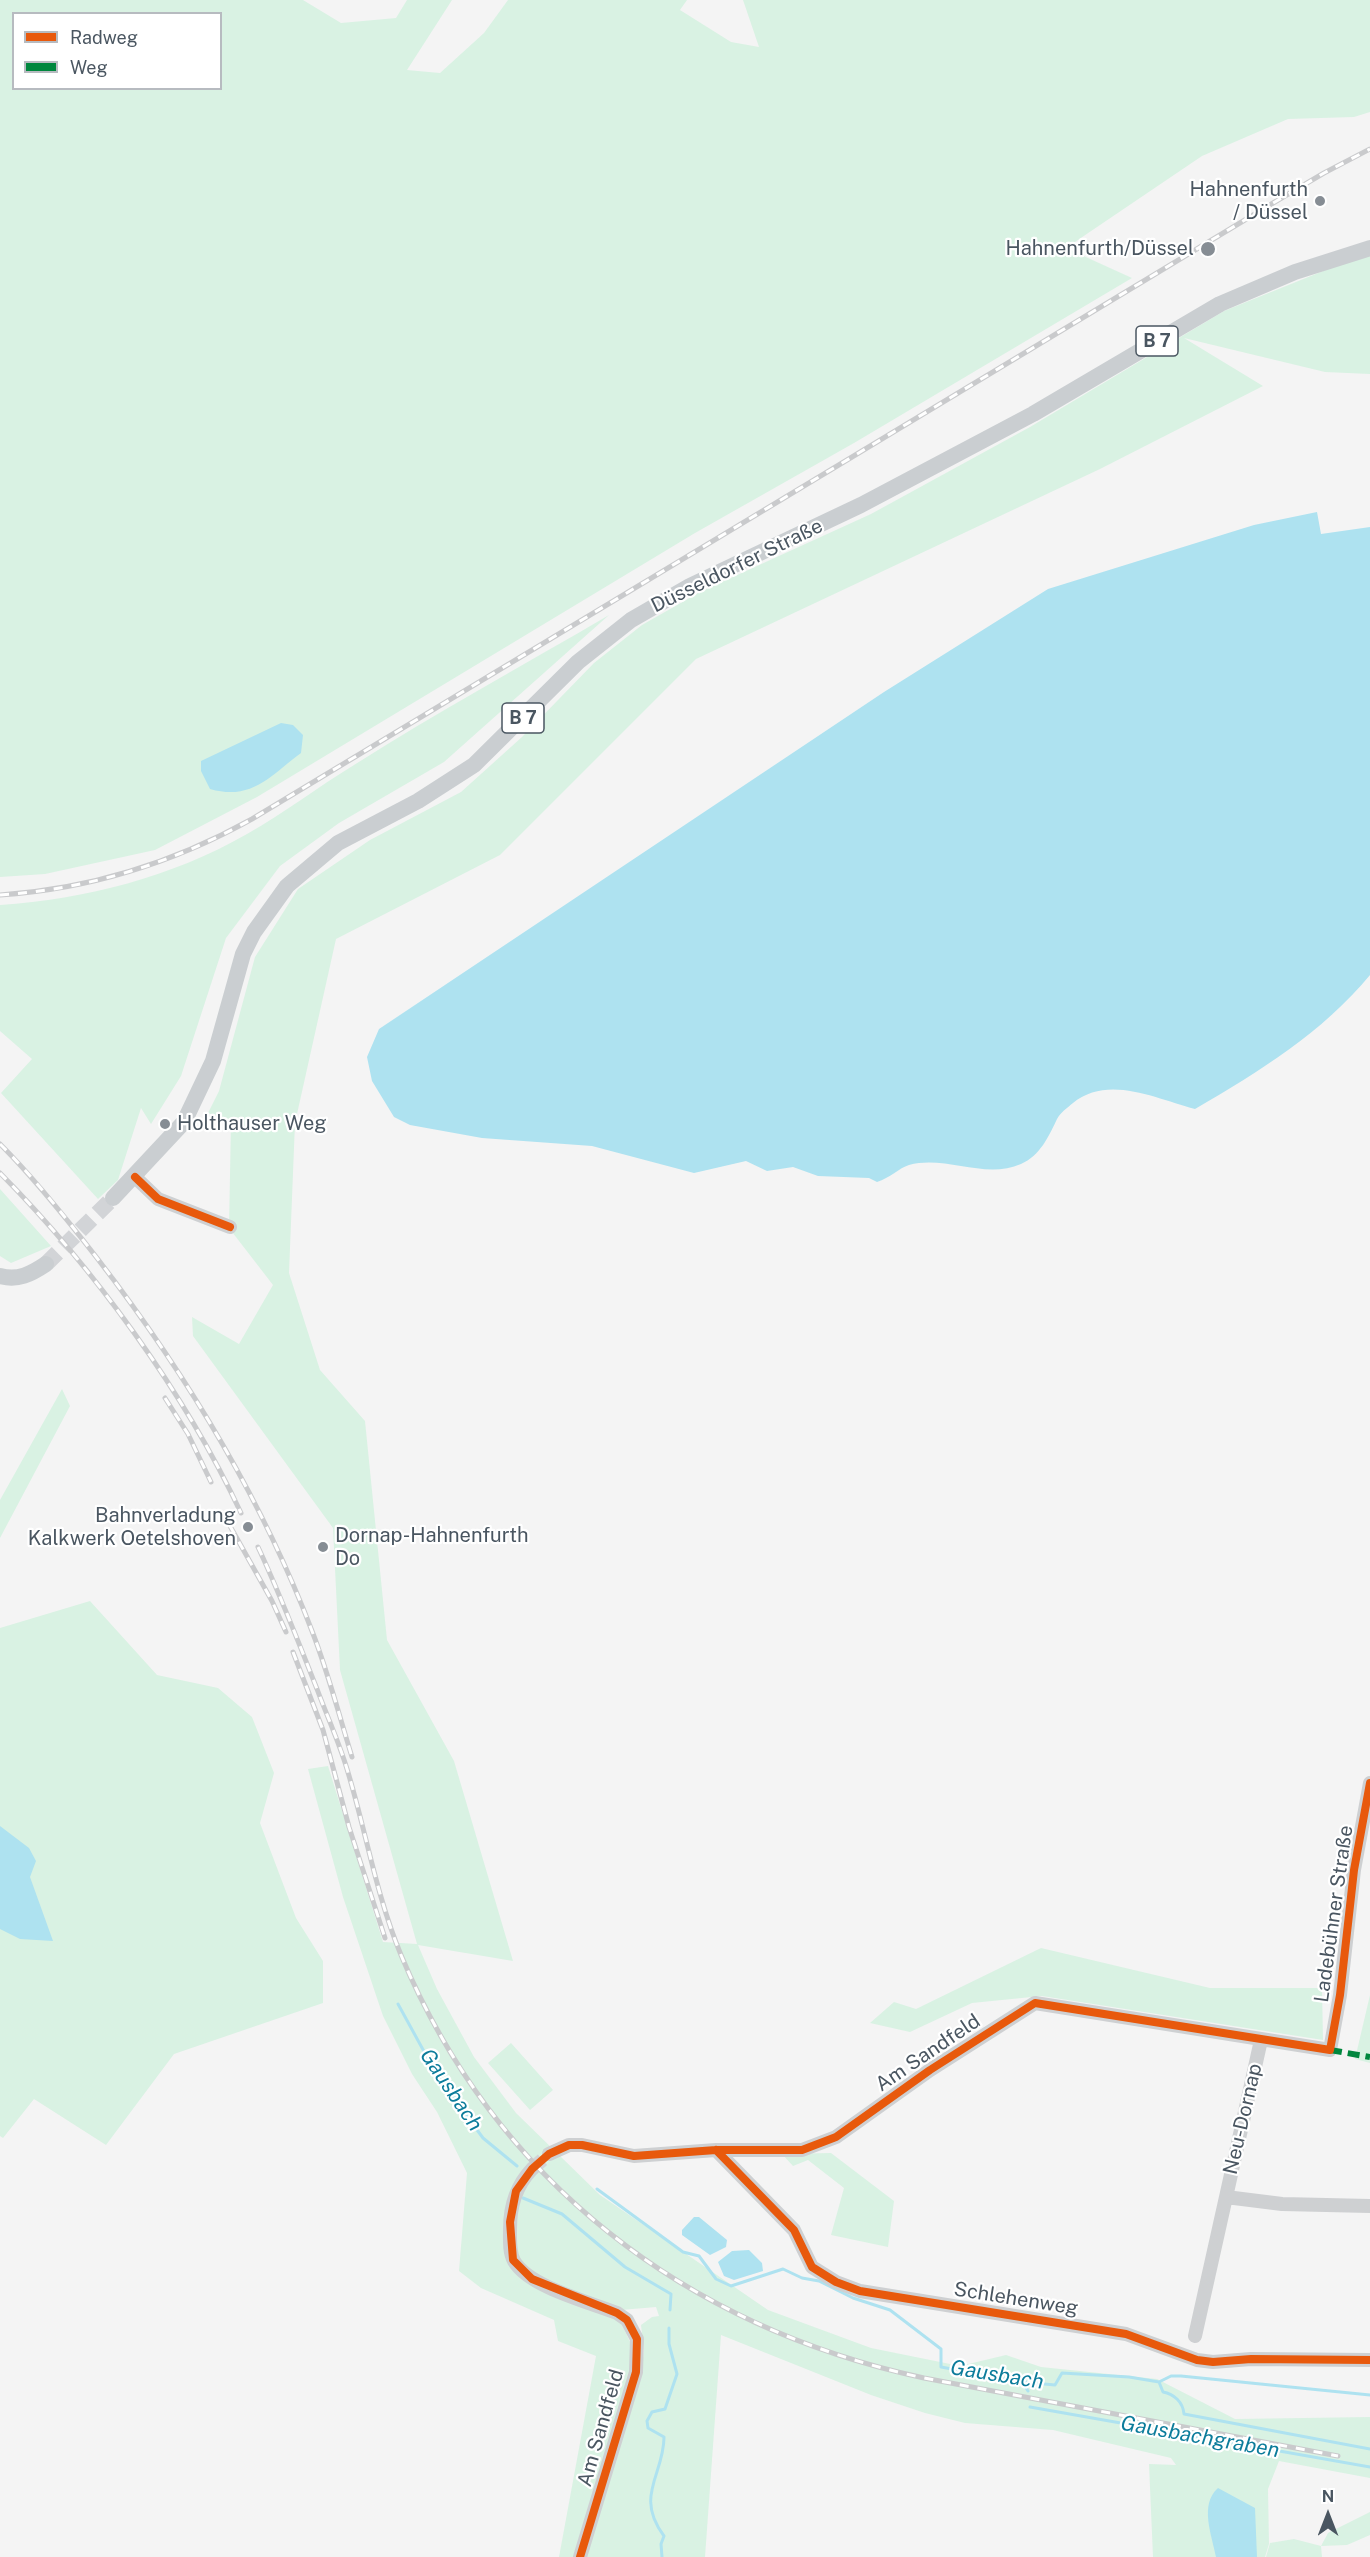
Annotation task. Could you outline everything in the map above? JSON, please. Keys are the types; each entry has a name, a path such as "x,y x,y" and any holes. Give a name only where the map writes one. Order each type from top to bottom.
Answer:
{"main road":[{"name":"Düsseldorfer Straße","path":"112,1198 135,1177 184,1122 204,1084 243,954 268,910 287,886 338,843 418,801 474,765 578,663 631,620 690,585 861,505 1033,414 1220,304 1295,272 1370,248"},
{"path":"0,1275 8,1278 28,1276 46,1264"}],"street":[{"path":"135,1177 158,1199 230,1227"},
{"name":"Ladebühner Straße","path":"1330,2050 1340,1995 1354,1870 1370,1783"},
{"name":"Am Sandfeld","path":"549,2154 558,2149 582,2145 634,2156 716,2150 801,2150 836,2137 930,2070 1035,2003 1330,2050"},
{"name":"Neu-Dornap","path":"1195,2336 1261,2040"},
{"name":"Schlehenweg","path":"716,2150 794,2230 812,2267 836,2282 860,2291 1116,2332 1213,2362 1251,2359 1370,2360"},
{"name":"Am Sandfeld","path":"532,2169 516,2191 512,2207 510,2249 513,2260 532,2279 627,2320 637,2339 636,2373 580,2557"},
{"name":"Neu-Dornap","path":"1226,2197 1282,2205 1370,2206"}],"green space":[{"path":"0,0 303,0 341,23 396,18 407,0 452,0 407,70 440,73 484,33 508,0 687,0 680,10 731,42 759,47 743,0 1370,0 1370,112 1354,117 1288,119 1202,156 1066,248 1132,278 854,443 695,533 257,797 155,850 45,874 0,877"},
{"path":"1370,256 1370,374 1325,372 1184,338 1263,386 1100,469 696,659 500,855 336,939 295,1123 289,1273 320,1370 365,1421 387,1640 454,1761 513,1961 418,1945 437,1989 474,2057 516,2113 600,2195 768,2310 871,2348 960,2366 1006,2355 1041,2367 1157,2379 1235,2419 1370,2417 1370,2478 1279,2461 1268,2489 1269,2544 1265,2557 1153,2557 1149,2464 1176,2465 1171,2458 1053,2430 965,2423 925,2413 871,2395 721,2335 705,2557 583,2557 642,2364 644,2351 641,2325 652,2317 659,2316 656,2307 621,2310 557,2286 506,2258 621,2323 634,2350 633,2368 573,2557 559,2557 596,2356 558,2341 554,2320 481,2288 459,2271 467,2173 437,2112 412,2074 383,2016 343,1897 308,1769 328,1766 383,1942 417,1944 340,1670 333,1528 193,1336 192,1317 239,1344 273,1285 229,1228 231,1122 208,1113 219,1091 255,957 298,889 370,840 461,792 522,737 594,663 642,625 700,592 871,514 1030,427 1224,311 1353,259"},
{"path":"609,615 444,762 339,823 280,866 226,938 181,1076 151,1124 141,1108 118,1180 98,1199 1,1093 32,1059 0,1031 0,905 64,897 128,883 159,874 218,849 261,826 417,726"},
{"path":"0,1189 51,1246 11,1263 0,1256"},
{"path":"62,1389 70,1406 0,1538 0,1500"},
{"path":"90,1601 157,1675 218,1688 252,1717 274,1773 260,1823 296,1918 323,1961 323,2003 174,2054 106,2145 34,2099 3,2138 0,2136 0,1628"},
{"path":"1041,1948 1210,1988 1322,1988 1323,2040 1042,1996 972,2003 910,2032 870,2023 894,2002 916,2009"},
{"path":"1370,1995 1370,2063 1355,2059"},
{"path":"511,2043 553,2090 530,2110 488,2063"},
{"path":"831,2153 894,2201 888,2247 831,2235 844,2188 808,2160 793,2166 782,2154"},
{"path":"1370,2512 1370,2535 1347,2545 1321,2546 1328,2533"},
{"path":"1294,2539 1321,2546 1322,2557 1266,2557 1270,2543"}],"water":[{"path":"1317,512 1321,534 1370,527 1370,975 1332,1015 1289,1050 1195,1109 1133,1091 1101,1090 1073,1103 1060,1114 1043,1145 1034,1156 1021,1164 994,1170 923,1163 905,1166 877,1182 869,1178 818,1176 793,1167 767,1171 746,1161 694,1173 592,1146 482,1138 410,1125 394,1117 372,1081 367,1057 379,1029 884,692 1048,589 1254,525"},
{"path":"281,723 293,725 303,735 301,753 270,778 249,789 225,792 210,789 201,771 201,761"},
{"path":"0,1826 29,1848 36,1861 30,1877 53,1941 20,1939 0,1929"},
{"path":"694,2217 699,2217 727,2240 726,2247 710,2255 682,2235 682,2230"},
{"path":"749,2250 762,2263 763,2271 734,2280 724,2276 718,2262 732,2251"},
{"path":"1218,2488 1255,2508 1257,2557 1216,2557 1208,2512 1212,2495"}],"waterway":[{"name":"Gausbach","path":"398,2004 438,2077 483,2138 517,2166"},
{"name":"Gausbach","path":"597,2189 683,2252 699,2256 716,2279 731,2286 783,2269 802,2278 819,2281 853,2298 890,2310 941,2349 941,2367 1023,2382 1055,2385 1062,2373 1129,2377 1159,2382 1163,2392 1180,2402 1184,2414 1370,2449"},
{"path":"523,2198 562,2214 625,2267 671,2294 670,2310"},
{"path":"662,2557 661,2544 664,2536 655,2522 651,2509 651,2497 663,2451 664,2437 648,2428 647,2421 652,2412 665,2409 677,2374 669,2344 669,2328"},
{"path":"1159,2382 1171,2376 1181,2376 1370,2395"},
{"name":"Gausbachgraben","path":"1023,2383 1028,2391"},
{"name":"Gausbachgraben","path":"1030,2407 1370,2467"}],"tunnel":[{"path":"46,1264 113,1198"},
{"path":"532,2169 549,2154"}],"railway":[{"path":"0,895 66,887 130,871 192,849 252,819 1268,206 1370,149"},
{"path":"0,1144 62,1214 129,1301 190,1390 218,1437 269,1532 292,1581 323,1662 352,1757"},
{"path":"0,1173 69,1249 134,1333 193,1422 241,1513"},
{"path":"165,1398 188,1434 211,1482"},
{"path":"230,1526 272,1601 286,1632"},
{"path":"258,1547 289,1618 340,1749 392,1932 441,2036 489,2110 545,2175 609,2232 679,2282 755,2322 837,2354 924,2378 1338,2456"},
{"path":"293,1652 323,1730 349,1827 385,1938"}],"marked path":[{"path":"1330,2050 1370,2057"}],"cycle path":[{"path":"135,1177 158,1199 230,1227"},
{"path":"580,2557 636,2372 637,2339 627,2320 617,2313 532,2279 513,2260 510,2222 516,2191 532,2169 549,2154 569,2145 582,2145 634,2156 716,2150 802,2150 836,2137 930,2070 1035,2003 1330,2050 1340,1995 1354,1870 1370,1783"},
{"path":"716,2150 794,2230 812,2267 836,2282 860,2291 1126,2334 1197,2360 1213,2362 1251,2359 1370,2360"}],"place":[{"name":"Hahnenfurth / Düssel","path":"1320,201"},
{"name":"Hahnenfurth/Düssel","path":"1208,249"},
{"name":"Holthauser Weg","path":"165,1124"},
{"name":"Bahnverladung Kalkwerk Oetelshoven","path":"248,1527"},
{"name":"Dornap-Hahnenfurth Do","path":"323,1547"}]}
